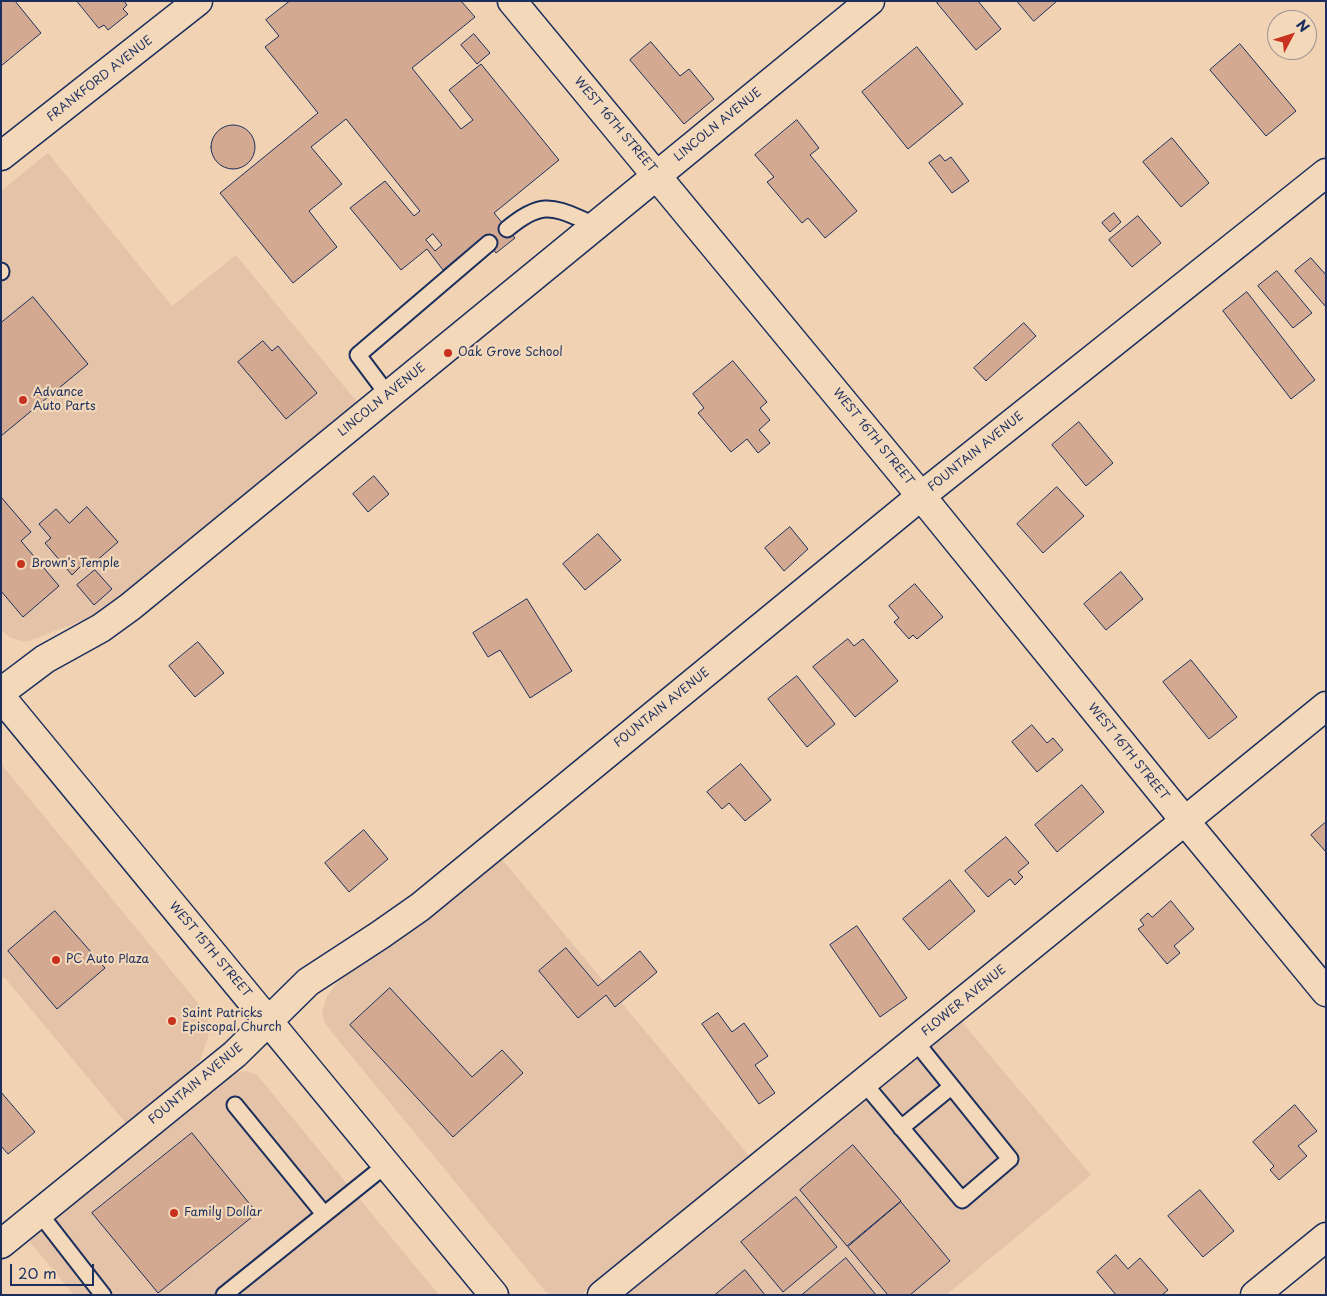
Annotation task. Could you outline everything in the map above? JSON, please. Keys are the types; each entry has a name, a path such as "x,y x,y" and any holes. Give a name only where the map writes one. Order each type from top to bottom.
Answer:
{"main road":[{"name":"FRANKFORD AVENUE","path":"1,156 198,1"},
{"name":"WEST 16TH STREET","path":"512,1 921,496 1185,822 1326,992"},
{"name":"LINCOLN AVENUE","path":"1,692 45,659 94,632 130,607 870,1"},
{"name":"FOUNTAIN AVENUE","path":"1,1244 235,1054 308,982 420,907 921,496 1326,174"},
{"name":"WEST 15TH STREET","path":"1,697 494,1295"},
{"name":"FLOWER AVENUE","path":"602,1295 1326,706"},
{"path":"1255,1295 1326,1237"}],"lane":[{"path":"507,229 520,218 538,209 555,208 596,225"},
{"path":"388,395 358,355 489,243"},
{"path":"863,1082 962,1200 1010,1159 915,1040"},
{"path":"901,1128 951,1086"},
{"path":"235,1104 324,1214"},
{"path":"224,1295 387,1164"},
{"path":"40,1214 103,1295"}],"shaded area":[{"path":"48,153 172,306 236,255 357,402 109,605 86,619 29,641 22,641 11,638 1,630 1,191"},
{"path":"1,764 207,1015 208,1038 195,1069 126,1123 4,977 1,978"},
{"path":"501,858 750,1157 581,1295 551,1295 545,1291 330,1030 325,1023 322,1013 327,996 340,979 413,929"},
{"path":"961,1021 1091,1175 946,1295 621,1295 761,1179"},
{"path":"247,1071 257,1075 439,1295 74,1295 28,1240 227,1076"}],"building":[{"path":"1,1 15,1 41,33 1,66"},
{"path":"77,1 124,1 127,5 123,9 128,14 108,30 104,25 99,28"},
{"path":"290,1 461,1 475,17 412,68 461,129 473,120 449,90 481,64 559,160 494,213 515,238 496,253 483,237 443,270 427,249 401,270 350,208 385,181 414,216 420,211 346,119 311,147 342,184 309,211 337,247 293,283 220,193 318,113 265,47 279,36 266,20","holes":["433,234 442,245 435,251 426,240"]},
{"path":"940,1 978,1 1001,29 976,50 937,3"},
{"path":"1017,1 1057,1 1034,21"},
{"path":"474,34 490,53 477,64 461,45"},
{"path":"651,42 680,76 689,69 714,99 684,124 630,60"},
{"path":"1240,44 1296,111 1266,136 1210,70"},
{"path":"917,47 963,104 908,149 862,92"},
{"path":"797,120 819,148 810,155 857,211 825,238 808,218 802,223 767,182 774,177 755,155"},
{"path":"233,125 245,129 251,135 255,147 251,159 245,165 233,169 221,165 215,159 211,147 215,135 221,129"},
{"path":"1172,138 1209,183 1181,207 1143,162"},
{"path":"940,155 945,161 951,157 969,181 952,193 929,163"},
{"path":"1114,213 1121,222 1110,232 1102,223"},
{"path":"1138,216 1161,243 1132,267 1109,240"},
{"path":"1311,258 1326,275 1326,307 1295,271"},
{"path":"1277,271 1312,313 1293,328 1258,286"},
{"path":"1247,292 1315,380 1291,399 1223,311"},
{"name":"Advance Auto Parts","path":"33,297 88,364 1,436 1,323"},
{"path":"1024,323 1036,336 986,381 974,368"},
{"path":"263,341 272,351 278,346 317,393 286,419 238,362"},
{"path":"733,361 767,402 760,408 770,420 759,430 770,443 758,453 747,439 731,452 698,413 704,408 693,394"},
{"path":"1079,422 1113,463 1086,486 1052,445"},
{"path":"374,476 389,494 368,512 353,494"},
{"path":"1057,487 1084,516 1043,553 1017,524"},
{"name":"Brown's Temple","path":"1,497 31,532 21,541 59,586 23,617 1,591"},
{"path":"87,507 118,542 87,569 83,564 72,575 45,543 51,538 39,524 56,509 69,523"},
{"path":"790,527 808,549 784,571 765,548"},
{"path":"598,534 621,560 585,590 563,564"},
{"path":"95,570 112,589 94,605 77,585"},
{"path":"1121,572 1143,599 1106,630 1084,604"},
{"path":"915,584 943,617 917,639 913,635 909,639 894,622 899,618 889,606"},
{"path":"527,599 572,671 530,698 500,650 488,657 473,633"},
{"path":"848,639 854,646 863,639 898,681 855,717 813,667"},
{"path":"198,642 224,673 195,697 169,666"},
{"path":"1191,660 1237,717 1209,739 1163,682"},
{"path":"797,676 835,724 807,747 768,699"},
{"path":"1032,725 1047,743 1053,738 1063,750 1037,772 1012,742"},
{"path":"741,764 771,800 745,821 729,803 722,809 707,792"},
{"path":"1082,785 1104,812 1057,852 1035,825"},
{"path":"1326,822 1326,852 1311,835"},
{"path":"364,830 388,859 349,892 325,863"},
{"path":"1006,837 1029,863 1018,872 1023,877 1015,885 1010,879 988,897 965,871"},
{"path":"950,880 975,911 929,950 903,919"},
{"path":"1171,901 1194,929 1174,946 1180,953 1167,964 1138,929 1144,925 1140,920 1148,913 1152,917"},
{"name":"PC Auto Plaza","path":"55,911 105,968 57,1009 8,951"},
{"path":"857,926 907,998 880,1017 830,945"},
{"path":"566,948 598,986 640,951 657,972 615,1007 606,995 578,1018 539,971"},
{"path":"390,988 472,1077 502,1050 523,1073 453,1137 350,1025"},
{"path":"718,1013 732,1032 744,1023 768,1056 755,1065 775,1093 759,1104 702,1024"},
{"path":"1,1092 35,1132 8,1154 1,1146"},
{"path":"1295,1105 1317,1131 1298,1146 1307,1156 1279,1180 1270,1170 1274,1166 1253,1142"},
{"name":"Family Dollar","path":"192,1133 257,1213 158,1293 92,1213"},
{"path":"853,1145 901,1201 847,1246 800,1190"},
{"path":"1200,1190 1234,1231 1203,1257 1168,1216"},
{"path":"796,1197 837,1247 783,1292 741,1242"},
{"path":"901,1202 950,1261 910,1295 888,1295 848,1247"},
{"path":"1116,1255 1128,1269 1140,1258 1168,1290 1162,1295 1116,1295 1097,1272"},
{"path":"846,1258 876,1295 802,1295"},
{"path":"745,1270 765,1295 715,1295"}],"place":[{"name":"Oak Grove School","path":"448,353"},
{"name":"Advance Auto Parts","path":"23,400"},
{"name":"Brown's Temple","path":"21,564"},
{"name":"PC Auto Plaza","path":"56,960"},
{"name":"Saint Patricks Episcopal Church","path":"172,1021"},
{"name":"Family Dollar","path":"174,1213"}]}
